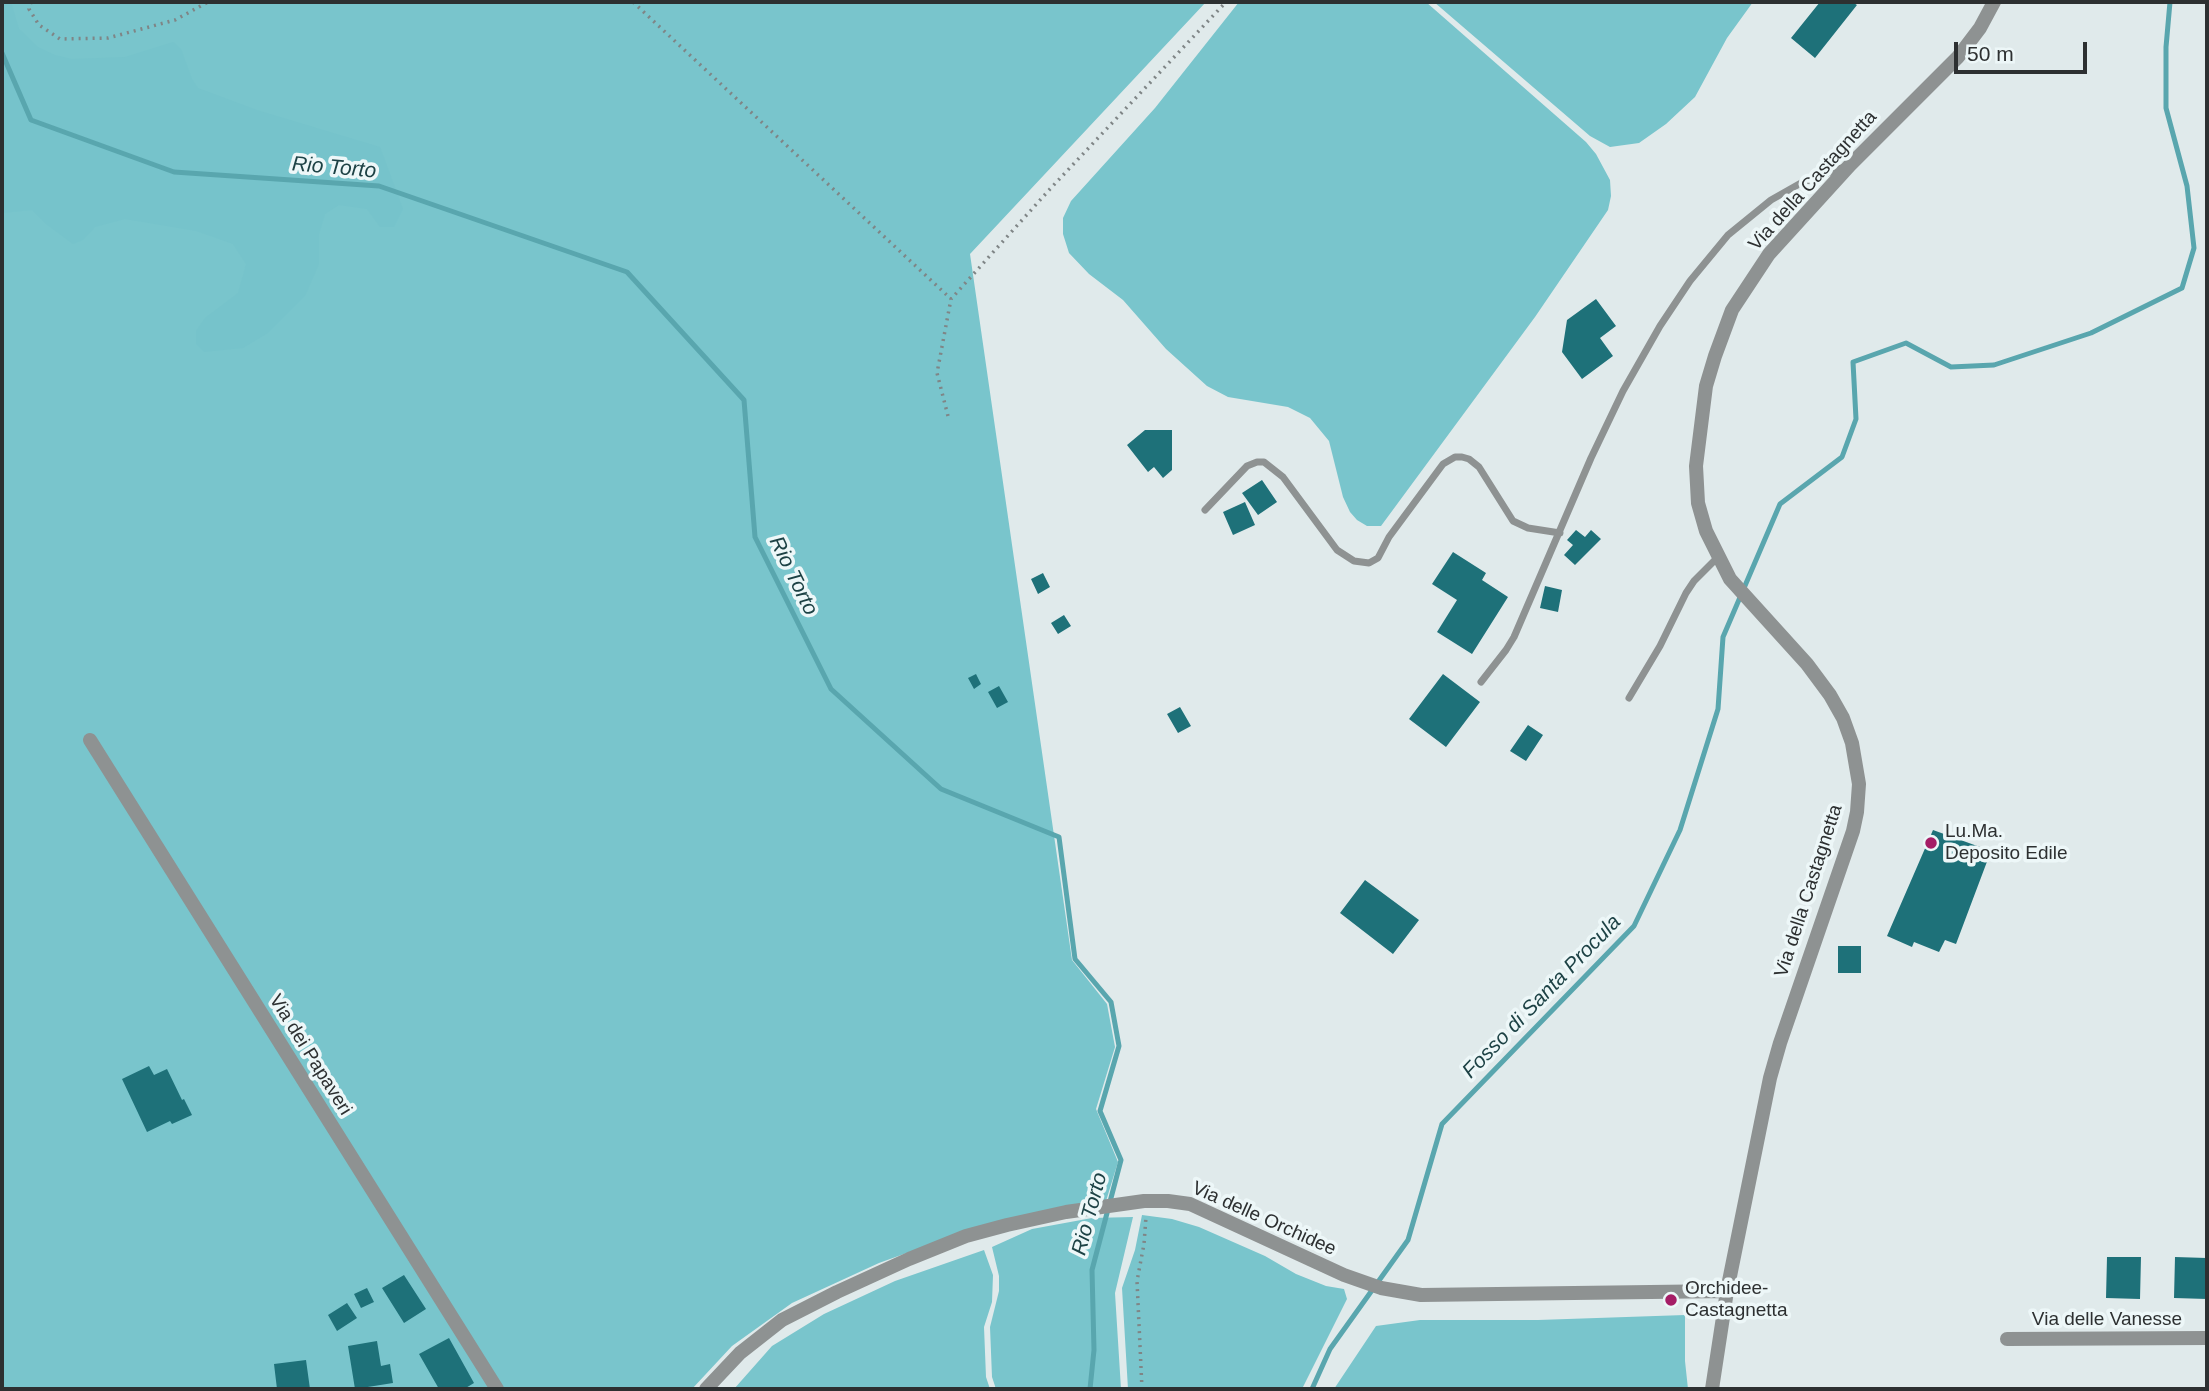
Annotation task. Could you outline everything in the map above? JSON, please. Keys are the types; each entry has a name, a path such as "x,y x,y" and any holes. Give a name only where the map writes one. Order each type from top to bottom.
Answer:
{"street":[{"name":"Via della Castagnetta","path":"1712,1389 1727,1292 1775,1061 1851,838 1858,792 1856,756 1838,708 1807,664 1730,579 1700,516 1696,480 1697,444 1706,386 1732,310 1769,254 1850,164 1958,57 1980,28 1994,2"},
{"name":"Via dei Papaveri","path":"90,740 497,1389"},
{"name":"Via delle Orchidee","path":"706,1389 725,1367 761,1335 793,1314 909,1259 977,1233 1042,1217 1144,1201 1177,1202 1196,1207 1302,1257 1364,1282 1410,1294 1440,1296 1727,1292"},
{"name":"Via delle Vanesse","path":"2007,1339 2207,1338"}],"lane":[{"path":"1480,682 1514,637 1591,458 1641,357 1707,259 1738,226 1781,193 1850,164"},
{"path":"1205,510 1247,466 1264,462 1283,477 1337,550 1354,561 1369,563 1378,558 1389,537 1443,464 1455,457 1462,457 1479,467 1513,521 1528,528 1560,533"},
{"path":"1629,698 1660,646 1686,593 1694,581 1719,557"}],"path":[{"path":"31,2 29,9 39,25 60,38 108,38 175,20 208,2"},
{"path":"633,2 951,299"},
{"path":"948,416 937,373 951,299 1226,2"},
{"path":"1142,1389 1137,1281 1144,1244 1144,1201"}],"shaded area":[{"path":"2,2 1206,2 970,254 1072,960 1107,1004 1115,1047 1096,1109 1118,1162 1106,1201 937,1242 879,1263 792,1303 732,1346 692,1389 2,1389"},
{"path":"2,2 11,2 19,29 38,47 55,55 72,59 125,57 173,42 181,49 198,88 257,110 380,147 403,209 394,227 380,227 367,209 339,205 325,214 319,234 319,264 305,296 268,333 243,348 204,352 196,344 196,331 205,318 238,293 246,264 233,244 196,231 125,219 95,227 83,240 73,244 32,210 2,213"},
{"path":"1239,2 1426,2 1586,142 1610,180 1608,210 1535,317 1381,526 1367,526 1350,512 1343,497 1329,441 1310,418 1288,407 1228,397 1207,386 1166,349 1123,300 1089,274 1069,253 1063,234 1063,218 1071,201 1155,108"},
{"path":"1434,2 1753,2 1727,38 1695,97 1666,124 1639,143 1610,147 1590,136"},
{"path":"1142,1215 1172,1219 1199,1227 1265,1256 1296,1274 1326,1286 1344,1289 1347,1299 1302,1389 1128,1389 1122,1288 1135,1250"},
{"path":"1133,1217 1115,1293 1121,1389 996,1389 992,1377 990,1327 999,1291 999,1276 992,1247 1032,1229 1092,1218"},
{"path":"984,1250 993,1275 992,1302 984,1327 986,1377 990,1389 734,1389 772,1346 824,1314 895,1281"},
{"path":"1685,1315 1688,1389 1334,1389 1376,1326 1420,1320 1538,1320"}],"building":[{"path":"1820,2 1852,2 1857,5 1815,58 1791,38"},
{"path":"1596,299 1616,326 1600,338 1613,356 1582,379 1562,352 1567,320"},
{"path":"1145,430 1172,430 1172,470 1163,478 1154,467 1148,472 1127,445"},
{"path":"1262,480 1277,502 1258,515 1242,493"},
{"path":"1245,502 1255,525 1233,535 1223,512"},
{"path":"1576,530 1585,537 1591,530 1601,539 1575,565 1564,555 1573,545 1567,540"},
{"path":"1453,552 1486,573 1482,580 1508,597 1472,654 1437,632 1457,600 1432,584"},
{"path":"1043,573 1050,587 1038,594 1031,579"},
{"path":"1545,586 1562,590 1558,612 1540,608"},
{"path":"1064,615 1071,626 1058,634 1051,623"},
{"path":"976,674 981,684 974,689 968,678"},
{"path":"1443,674 1480,702 1446,747 1409,719"},
{"path":"999,686 1008,702 997,708 988,692"},
{"path":"1180,707 1191,726 1178,733 1167,714"},
{"path":"1528,725 1543,735 1526,761 1510,751"},
{"path":"1933,830 1991,851 1956,944 1945,940 1939,952 1914,942 1912,947 1887,936"},
{"path":"1365,880 1419,920 1393,954 1340,913"},
{"path":"1838,946 1861,946 1861,973 1838,973"},
{"path":"149,1066 154,1075 167,1069 192,1115 172,1124 170,1121 147,1132 122,1079"},
{"path":"2107,1257 2141,1257 2140,1299 2106,1298"},
{"path":"2175,1257 2207,1258 2207,1299 2174,1298"},
{"path":"404,1275 426,1309 404,1323 382,1288"},
{"path":"367,1288 374,1302 361,1308 354,1294"},
{"path":"347,1303 357,1318 337,1331 328,1315"},
{"path":"449,1338 474,1383 464,1389 439,1389 419,1354"},
{"path":"377,1341 381,1366 390,1364 393,1383 355,1389 348,1346"},
{"path":"306,1360 310,1389 277,1389 274,1364"}],"waterway":[{"name":"Fosso di Santa Procula","path":"1312,1389 1330,1349 1408,1240 1442,1124 1634,926 1680,830 1718,709 1723,637 1780,504 1842,457 1856,419 1853,362 1906,343 1951,367 1994,365 2091,333 2182,288 2194,248 2187,186 2166,108 2166,47 2170,2"},
{"name":"Rio Torto","path":"2,53 31,120 174,172 379,186 627,272 744,400 755,537 831,689 941,789 1059,837 1075,959 1111,1002 1119,1046 1100,1111 1121,1160 1092,1270 1094,1350 1090,1389"}],"place":[{"name":"Lu.Ma. Deposito Edile","path":"1931,843"},
{"name":"Orchidee- Castagnetta","path":"1671,1300"}]}
